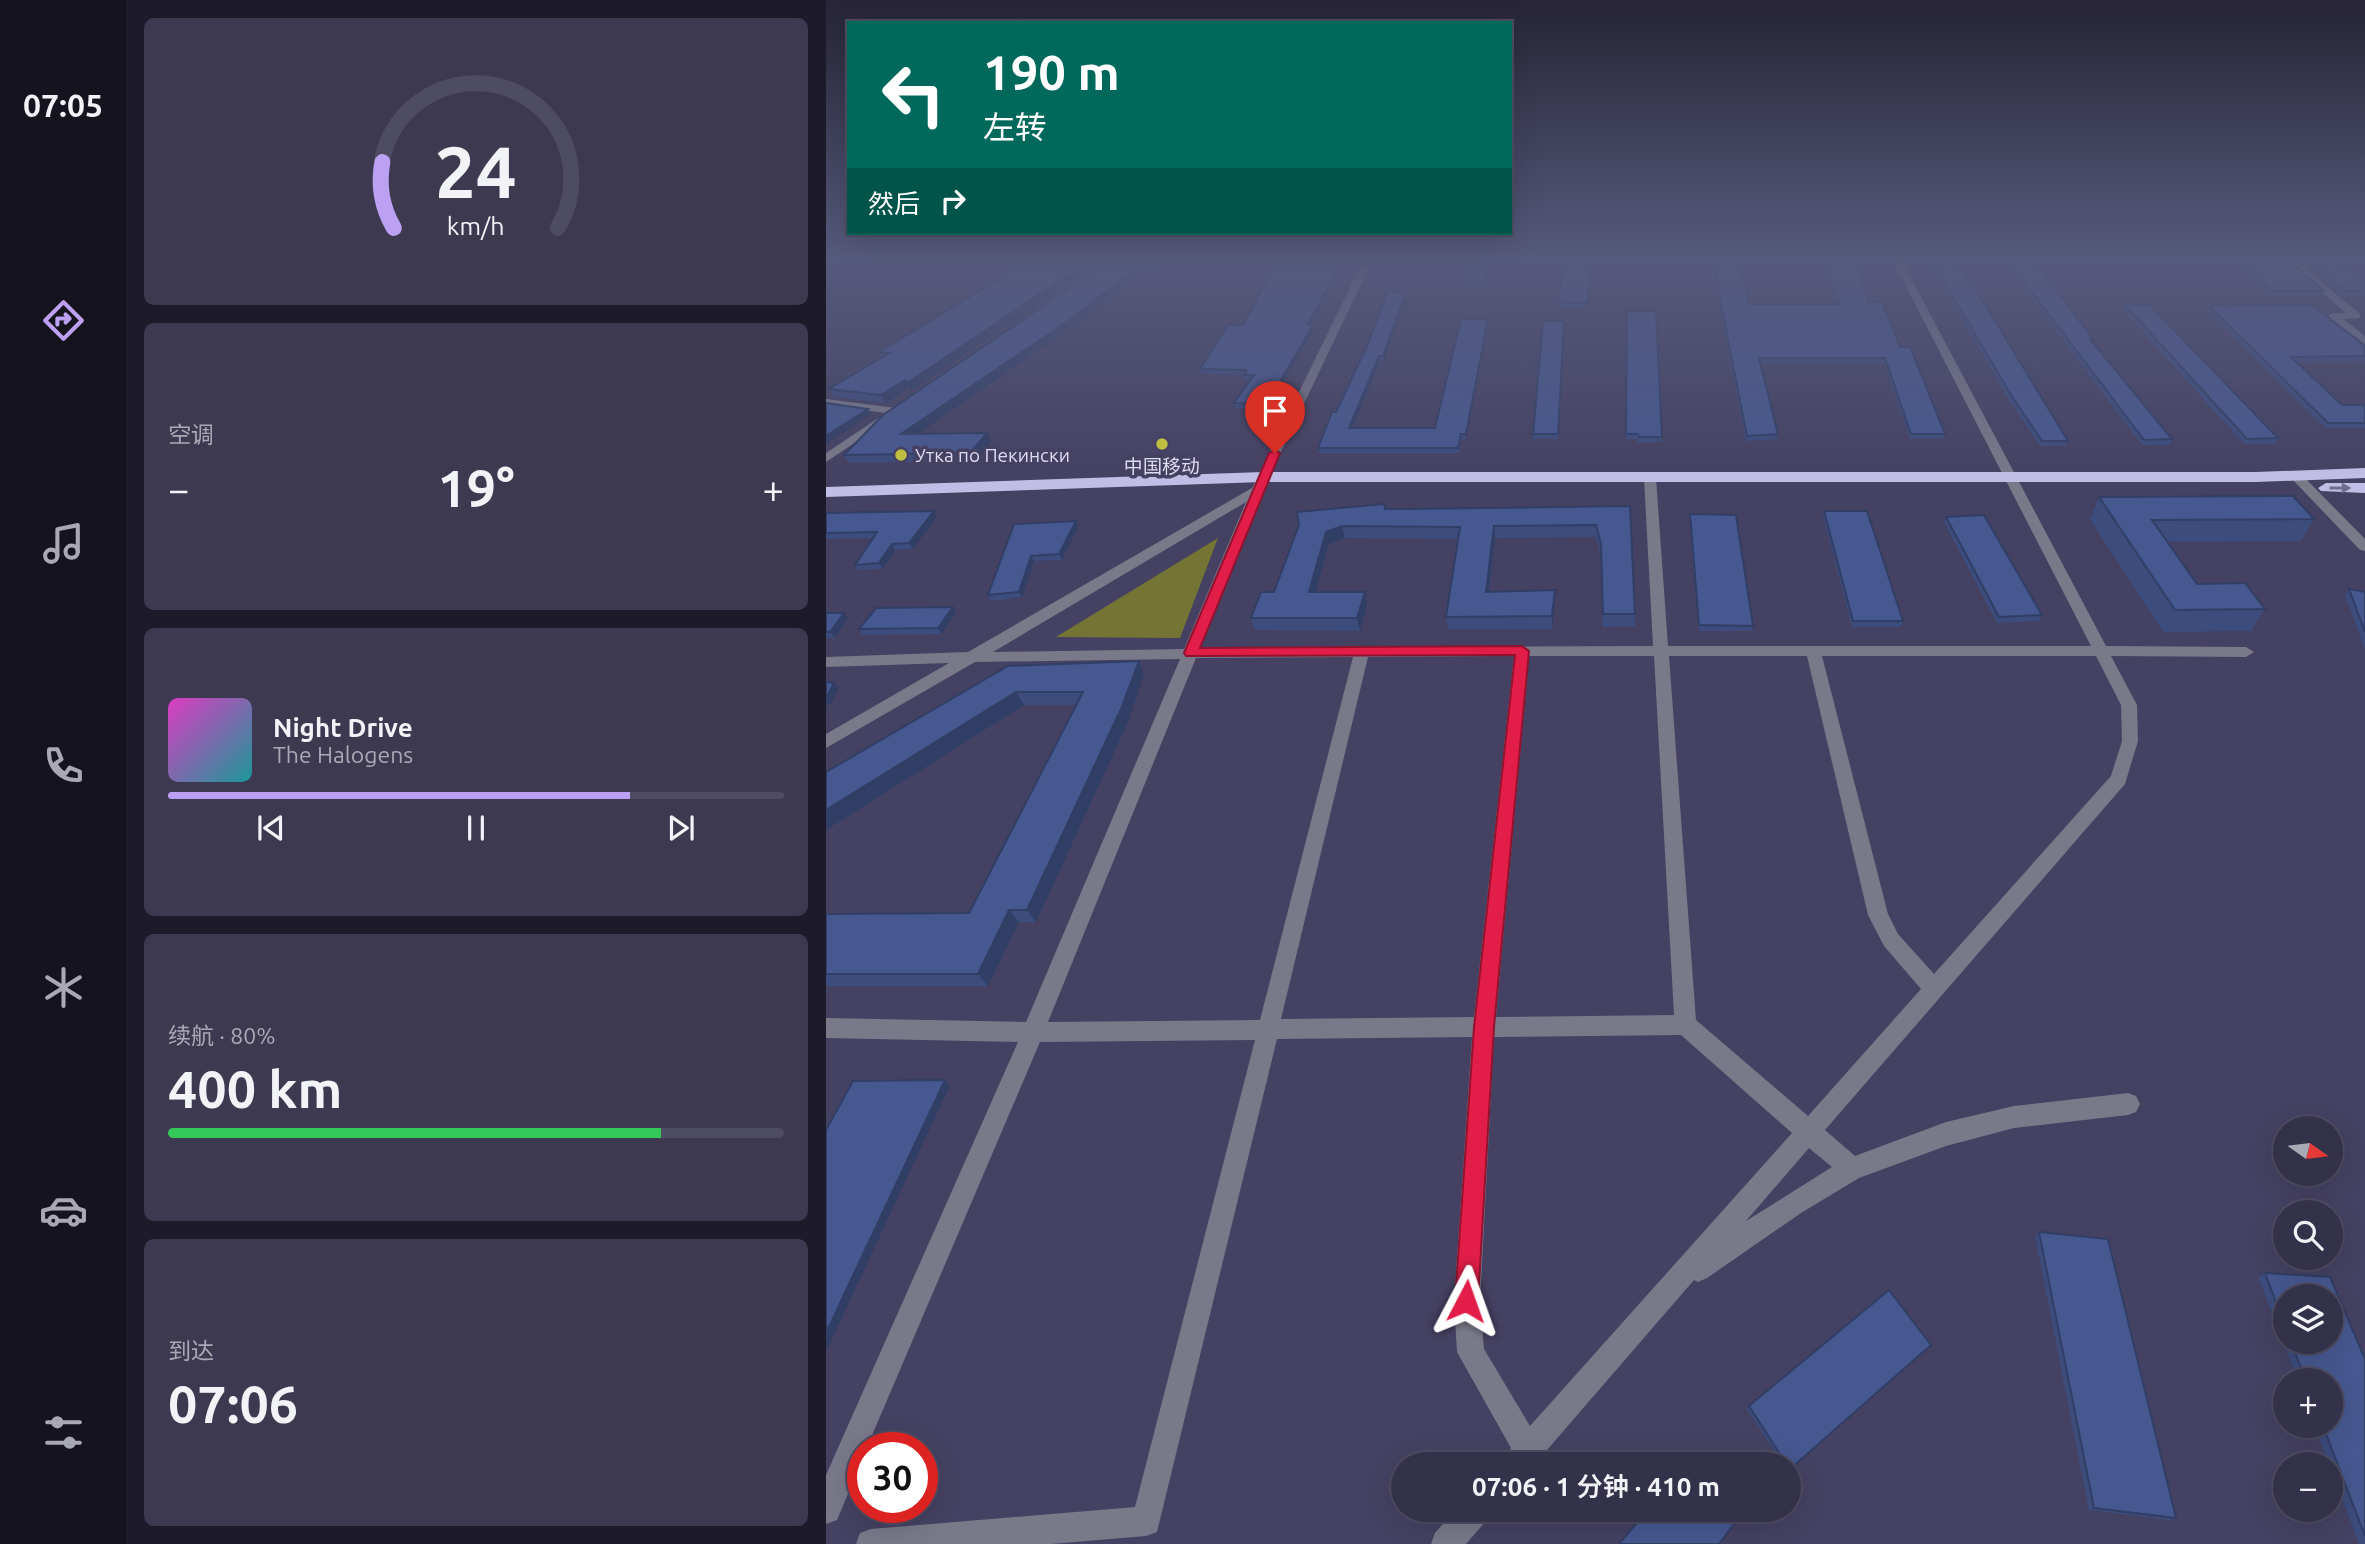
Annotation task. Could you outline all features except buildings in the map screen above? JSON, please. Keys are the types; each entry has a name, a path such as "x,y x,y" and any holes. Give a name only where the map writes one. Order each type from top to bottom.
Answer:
{"highway":[{"path":"826,492 1260,484 2012,482 2365,473"},
{"path":"2012,482 2365,488"},
{"path":"826,503 1260,484"}],"street":[{"path":"826,1509 1032,1031 1260,484 1333,331"},
{"path":"1527,1452 2119,779 2130,741 2129,705 1933,331"},
{"path":"826,402 896,411"},
{"path":"826,458 907,403"},
{"path":"2296,476 2365,547"},
{"path":"1651,483 1685,1025"},
{"path":"826,743 978,656 1260,484"},
{"path":"826,662 978,656 1191,653 1661,650 2246,652"},
{"path":"1813,650 1878,915 1891,940 1934,989"},
{"path":"1519,1452 1471,1352 1466,1301 1484,1027 1522,651"},
{"path":"871,1544 1146,1521 1362,652"},
{"path":"826,1028 1032,1031 1685,1025 1852,1168"},
{"path":"1674,1286 1792,1204 1852,1168 1946,1134 2014,1117 2128,1104"},
{"path":"1446,1544 1465,1522"}],"shaded area":[{"path":"1218,538 1180,638 1056,637"}],"place":[{"name":"中国移动","path":"1162,444"},
{"name":"Утка по Пекински","path":"901,455"}],"route":[{"path":"1275,453 1191,653 1522,651 1484,1027 1466,1301"}]}
